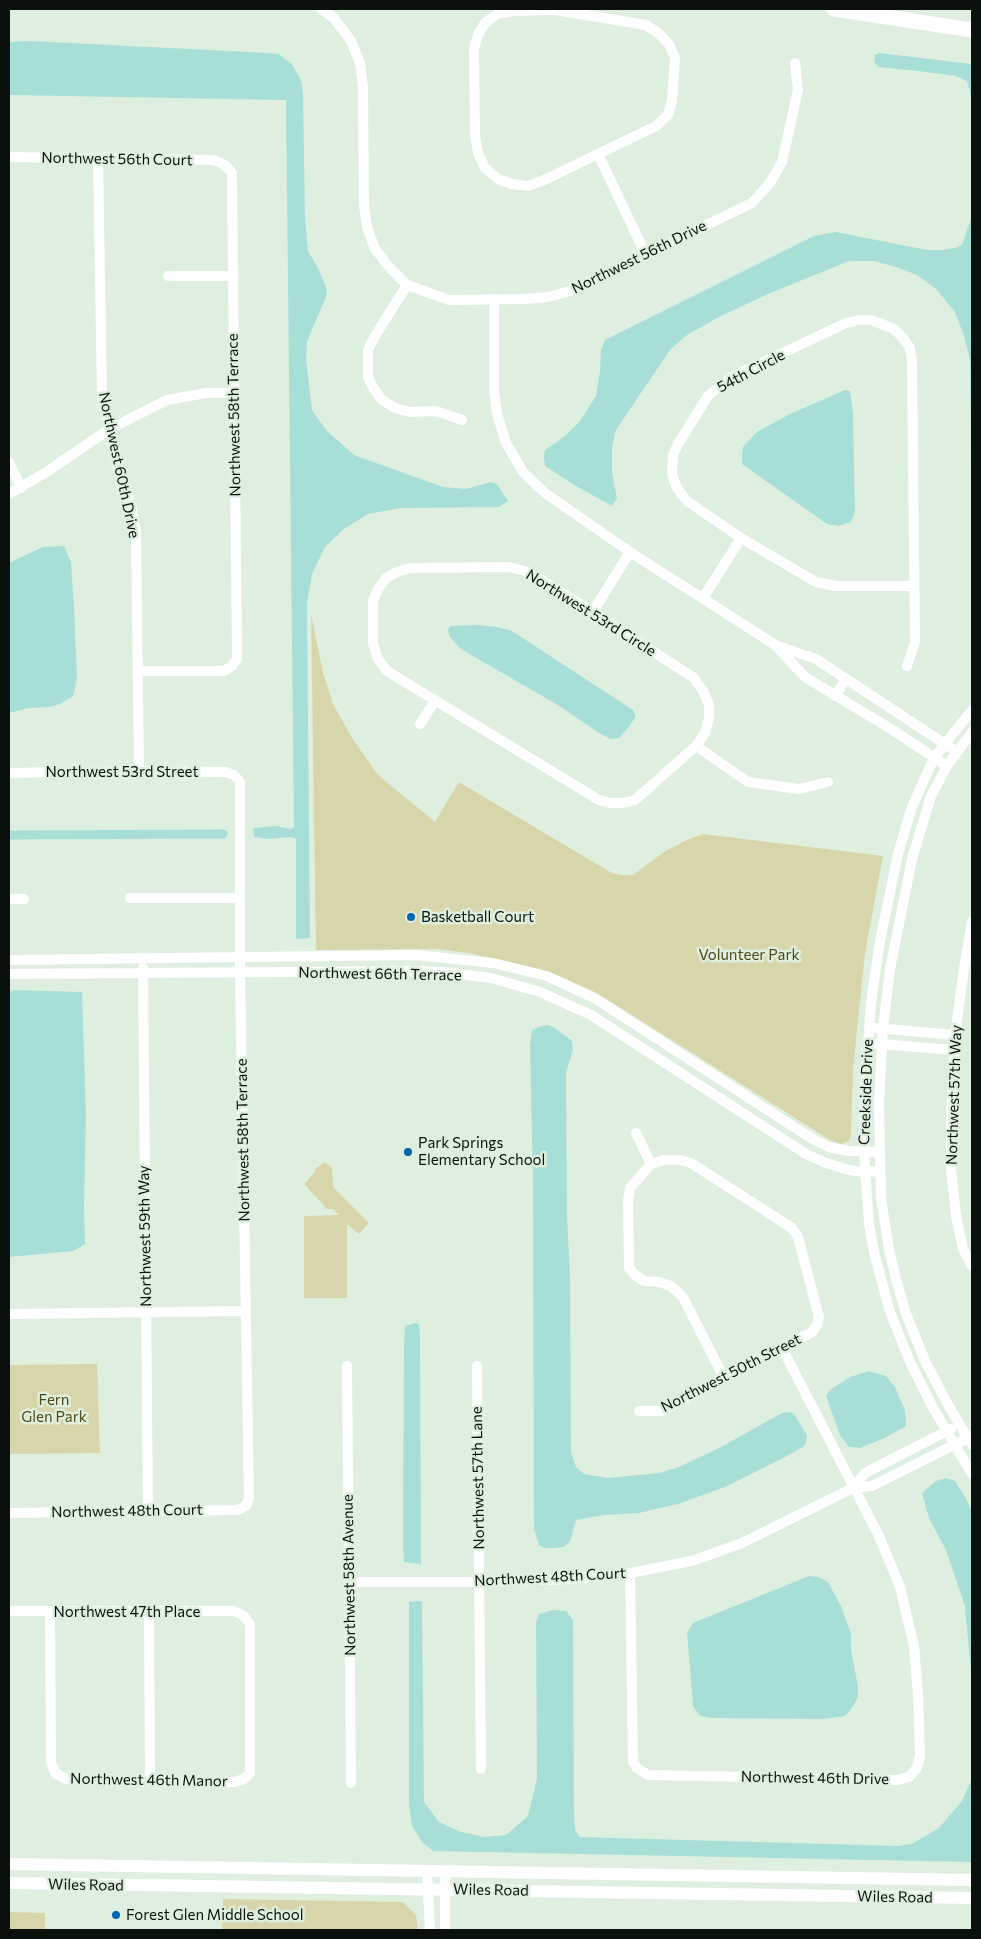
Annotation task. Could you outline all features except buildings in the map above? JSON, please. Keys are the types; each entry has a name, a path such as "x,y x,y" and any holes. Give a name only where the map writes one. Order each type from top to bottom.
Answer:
{"highway":[{"path":"834,9 972,30"}],"main road":[{"name":"Wiles Road","path":"9,1864 972,1880"},
{"name":"Wiles Road","path":"9,1883 972,1898"}],"street":[{"name":"Northwest 56th Drive","path":"321,9 333,17 351,41 360,63 363,88 364,206 367,227 375,249 407,285 449,300 540,298 570,291 752,203 770,183 782,162 790,134 798,90 795,63"},
{"path":"555,10 646,25 669,44 674,58 674,82 668,115 656,126 598,154 528,186 512,184 498,179 485,168 478,154 475,135 474,49 478,35 485,23 497,14 513,11 555,10"},
{"path":"598,154 646,255"},
{"name":"Northwest 56th Court","path":"9,157 214,160 225,165"},
{"name":"Northwest 60th Drive","path":"98,158 102,397 118,470 131,505 136,530 139,771"},
{"name":"Northwest 58th Terrace","path":"138,671 224,671 232,666 237,658 232,173 225,165"},
{"path":"168,276 233,276"},
{"path":"407,285 368,350 368,377 382,400 395,408 410,412 436,411 462,420"},
{"path":"494,299 494,390 497,414 506,443 523,472 544,494 630,552 777,646 805,677 947,766"},
{"name":"54th Circle","path":"907,666 915,642 912,361 910,348 904,339 894,329 871,320 846,323 730,378 708,396 673,455 672,474 677,488 687,501 741,538 816,582 836,586 914,586"},
{"path":"9,494 48,471 108,430 167,400 206,394 234,394"},
{"path":"9,462 21,488"},
{"path":"704,598 741,538"},
{"path":"592,613 630,552"},
{"name":"Northwest 53rd Circle","path":"509,567 525,571 541,579 592,613 694,678 704,691 709,704 709,718 705,733 696,746 635,800 622,803 610,803 599,800 388,671 378,658 373,644 373,601 378,589 386,578 410,568 509,567"},
{"path":"777,646 816,659 957,752"},
{"path":"835,696 846,679"},
{"path":"420,724 435,701"},
{"name":"Creekside Drive","path":"972,710 934,758 912,806 898,854 880,941 867,1043 864,1152 869,1224 874,1252 890,1309 910,1362 932,1406 972,1474"},
{"name":"Creekside Drive","path":"970,1441 936,1384 906,1314 889,1250 881,1198 879,1102 883,1028 897,930 912,859 931,796 947,766 972,732"},
{"path":"696,746 748,782 799,789 828,782"},
{"name":"Northwest 53rd Street","path":"9,773 139,771 225,772 234,775"},
{"name":"Northwest 58th Terrace","path":"234,775 240,782 240,972 249,1498 246,1506"},
{"path":"130,898 240,898"},
{"path":"9,899 24,899"},
{"name":"Northwest 57th Way","path":"972,921 955,1035 951,1116 951,1168 956,1216 963,1249 972,1266"},
{"path":"363,956 363,972"},
{"name":"Northwest 66th Terrace","path":"9,960 441,956 493,963 547,976 596,999 811,1138 829,1147 848,1151 879,1152"},
{"name":"Northwest 59th Way","path":"142,959 148,1512"},
{"name":"Northwest 66th Terrace","path":"9,974 442,972 491,978 540,992 591,1014 806,1154 826,1163 864,1172 879,1171"},
{"path":"869,1027 955,1035"},
{"path":"867,1043 954,1050"},
{"path":"636,1133 651,1164 630,1188 628,1201 629,1268 635,1276 644,1281 660,1282 671,1286 683,1297 724,1378"},
{"name":"Northwest 50th Street","path":"639,1411 662,1411 782,1348 812,1332 817,1325 818,1317 798,1237 792,1228 690,1163 679,1160 664,1160 651,1164"},
{"path":"9,1314 246,1311"},
{"name":"Northwest 46th Drive","path":"630,1573 633,1762 637,1768 648,1775 897,1780 909,1777 917,1768 920,1756 914,1646 900,1587 879,1536 782,1348"},
{"name":"Northwest 58th Avenue","path":"347,1366 351,1783"},
{"name":"Northwest 57th Lane","path":"477,1366 481,1769"},
{"name":"Northwest 48th Court","path":"853,1488 865,1473 960,1425"},
{"name":"Northwest 48th Court","path":"350,1582 480,1582 570,1579 630,1573 692,1561 742,1543 780,1526 853,1488 872,1486 955,1445 970,1441"},
{"name":"Northwest 48th Court","path":"9,1513 237,1510 246,1506"},
{"name":"Northwest 47th Place","path":"9,1611 234,1611 243,1616 250,1624 250,1773 244,1779"},
{"path":"149,1611 150,1780"},
{"name":"Northwest 46th Manor","path":"50,1612 51,1762 55,1773 66,1779 234,1782 244,1779"},
{"path":"427,1871 426,1890 430,1930"},
{"path":"445,1871 445,1930"}],"green space":[{"name":"Volunteer Park","path":"311,614 323,673 333,704 352,738 378,775 435,822 459,782 612,873 621,875 633,875 664,852 703,834 883,856 865,953 853,1069 851,1135 849,1141 841,1144 830,1140 597,993 557,975 469,953 437,949 316,950"},
{"path":"325,1162 332,1168 333,1187 369,1223 359,1234 347,1224 347,1298 304,1298 304,1216 339,1215 333,1209 327,1209 304,1184 315,1172 315,1169"},
{"name":"Fern Glen Park","path":"97,1364 100,1453 9,1454 9,1365"},
{"path":"223,1899 403,1902 416,1915 418,1930 222,1930"},
{"path":"9,1912 45,1913 45,1930 9,1930"}],"water":[{"path":"31,41 268,53 278,54 292,64 301,80 303,93 305,219 308,251 319,270 327,290 326,297 307,341 306,359 312,410 327,431 354,455 443,487 466,489 491,482 497,484 508,501 499,507 401,508 368,514 344,529 325,547 312,574 307,604 310,938 296,939 296,839 291,837 268,839 254,837 253,830 254,828 276,826 291,829 294,827 286,100 9,95 9,42"},
{"path":"879,53 972,64 972,101 967,81 956,76 878,67 874,62 875,55"},
{"path":"972,215 972,583 970,360 955,312 936,289 917,275 896,267 874,261 849,261 768,294 721,316 687,335 670,350 616,430 612,447 612,473 617,499 612,506 545,466 545,450 564,437 580,421 596,396 601,349 605,340 814,236 836,232 927,250 942,250 962,245"},
{"path":"845,390 850,391 853,413 855,512 851,522 839,526 827,524 756,474 742,464 742,457 743,447 757,432 790,414"},
{"path":"64,546 71,562 74,607 77,678 73,696 60,704 50,707 29,708 9,713 9,563 43,547"},
{"path":"477,625 498,627 512,631 633,710 635,718 619,738 611,739 599,733 561,707 461,649 449,636 448,629 451,626"},
{"path":"14,990 82,992 86,1114 85,1244 73,1251 9,1257 9,992"},
{"path":"548,1025 572,1041 573,1050 566,1072 567,1215 570,1277 571,1452 576,1467 584,1474 608,1478 659,1473 679,1467 721,1447 782,1413 790,1412 794,1414 807,1435 806,1443 803,1447 725,1487 678,1504 639,1513 605,1515 576,1520 570,1541 564,1547 554,1548 544,1548 539,1545 534,1529 533,1183 530,1046 532,1030"},
{"path":"415,1323 419,1324 420,1338 421,1564 404,1562 403,1543 404,1342 405,1326"},
{"path":"869,1371 886,1376 895,1387 905,1410 906,1426 885,1438 860,1448 849,1447 840,1435 826,1396 830,1390 850,1377"},
{"path":"946,1478 955,1481 972,1512 972,1684 965,1606 946,1550 929,1518 922,1493 936,1481"},
{"path":"809,1576 818,1577 828,1582 841,1606 851,1634 851,1649 858,1687 858,1697 853,1706 845,1716 821,1719 712,1718 700,1716 693,1706 687,1632 693,1623"},
{"path":"422,1601 424,1802 439,1822 461,1832 484,1837 506,1835 528,1816 537,1778 536,1623 539,1614 553,1610 566,1611 573,1620 574,1812 575,1830 580,1837 898,1846 912,1844 939,1828 962,1801 972,1779 972,1862 433,1851 422,1842 412,1826 409,1804 409,1602"}],"waterway":[{"path":"9,835 223,834"}],"place":[{"name":"Basketball Court","path":"411,917"},
{"name":"Park Springs Elementary School","path":"408,1152"},
{"name":"Forest Glen Middle School","path":"116,1915"}]}
